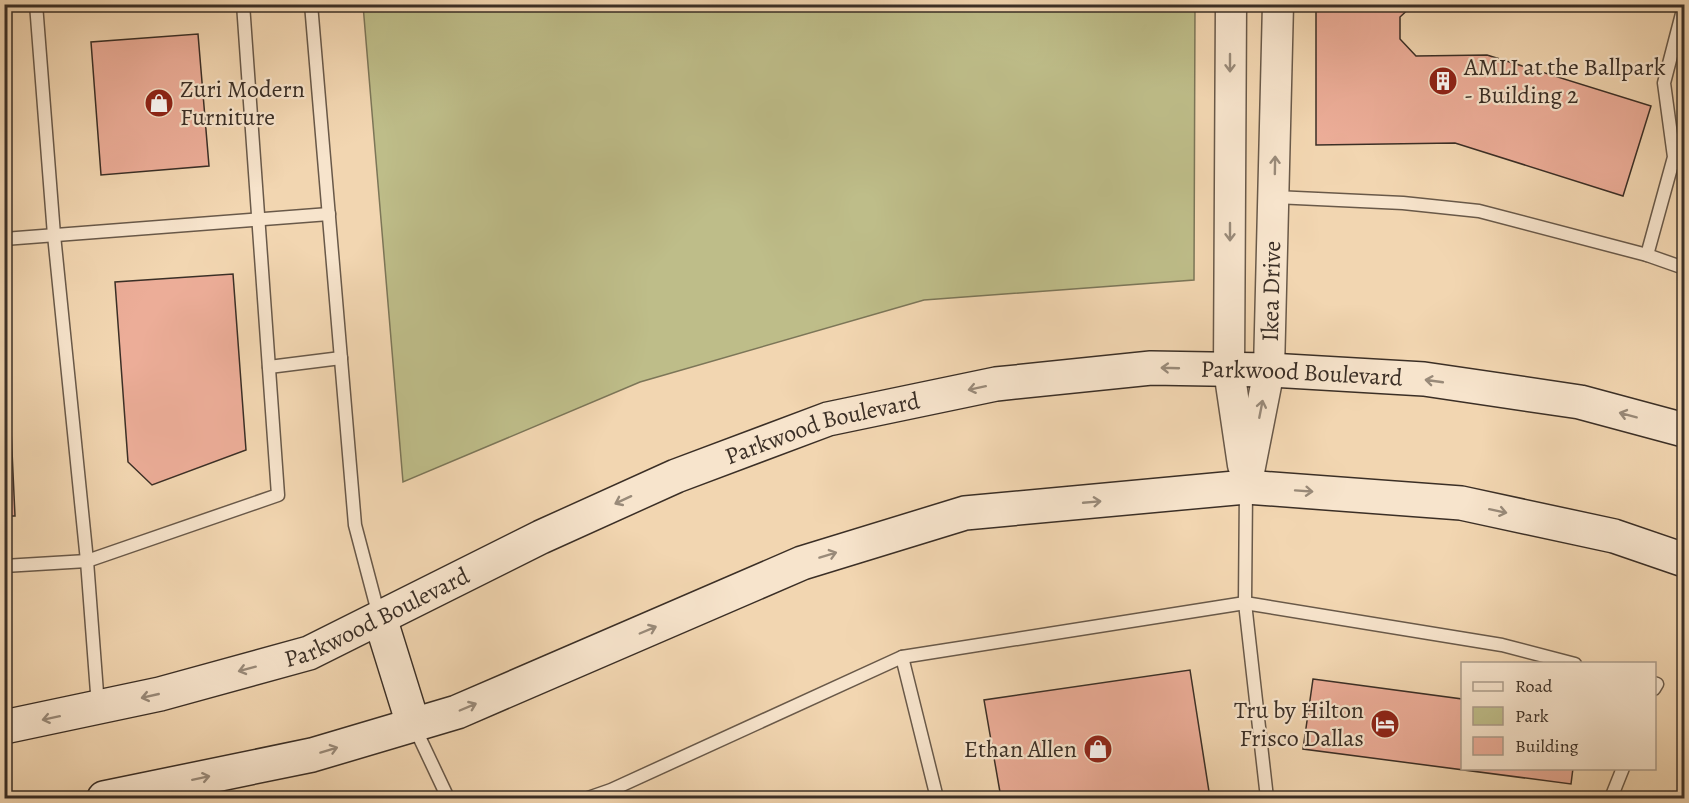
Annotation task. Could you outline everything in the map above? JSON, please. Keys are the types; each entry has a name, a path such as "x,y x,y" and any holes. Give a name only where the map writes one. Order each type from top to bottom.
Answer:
{"main road":[{"name":"Parkwood Boulevard","path":"4,727 160,694 309,653 541,537 676,476 828,419 996,384 1151,368 1269,370 1424,380 1580,402 1684,430"},
{"path":"104,798 312,755 457,712 802,563 965,513 1246,487 1461,503 1614,536 1684,560"},
{"path":"380,618 413,724"}],"street":[{"name":"Ikea Drive","path":"1231,4 1229,370 1246,487"},
{"name":"Ikea Drive","path":"1246,487 1269,370 1278,4"}],"lane":[{"path":"36,4 54,235 87,561 98,708"},
{"path":"4,566 87,561 278,495 243,4"},
{"path":"311,4 355,525 380,618"},
{"path":"1647,255 1674,157 1664,83 1684,6"},
{"path":"1275,197 1403,203 1479,211 1647,255 1684,268"},
{"path":"4,239 329,214"},
{"path":"269,367 341,358"},
{"path":"1246,487 1245,603 1267,798"},
{"path":"588,798 612,794 902,657 1245,603 1502,645 1571,662"},
{"path":"902,657 937,798"},
{"path":"413,724 448,798"},
{"path":"1611,798 1622,770"}],"green space":[{"path":"363,5 1195,5 1194,280 924,300 640,382 403,482"}],"building":[{"name":"AMLI at the Ballpark - Building 2","path":"1316,4 1414,4 1400,17 1400,39 1416,56 1487,55 1651,106 1623,196 1455,143 1316,145"},
{"path":"198,34 209,166 101,175 91,42"},
{"path":"233,274 246,450 152,485 128,462 115,282"},
{"path":"5,299 15,516 4,516"},
{"name":"Ethan Allen","path":"1190,670 1210,798 1001,798 984,700"},
{"name":"Tru by Hilton Frisco Dallas","path":"1313,679 1461,699 1461,770 1303,749"},
{"name":"Tru by Hilton Frisco Dallas","path":"1464,770 1573,770 1571,784"}],"place":[{"name":"AMLI at the Ballpark - Building 2","path":"1443,81"},
{"name":"Zuri Modern Furniture","path":"159,103"},
{"name":"Tru by Hilton Frisco Dallas","path":"1385,724"},
{"name":"Ethan Allen","path":"1098,749"}]}
